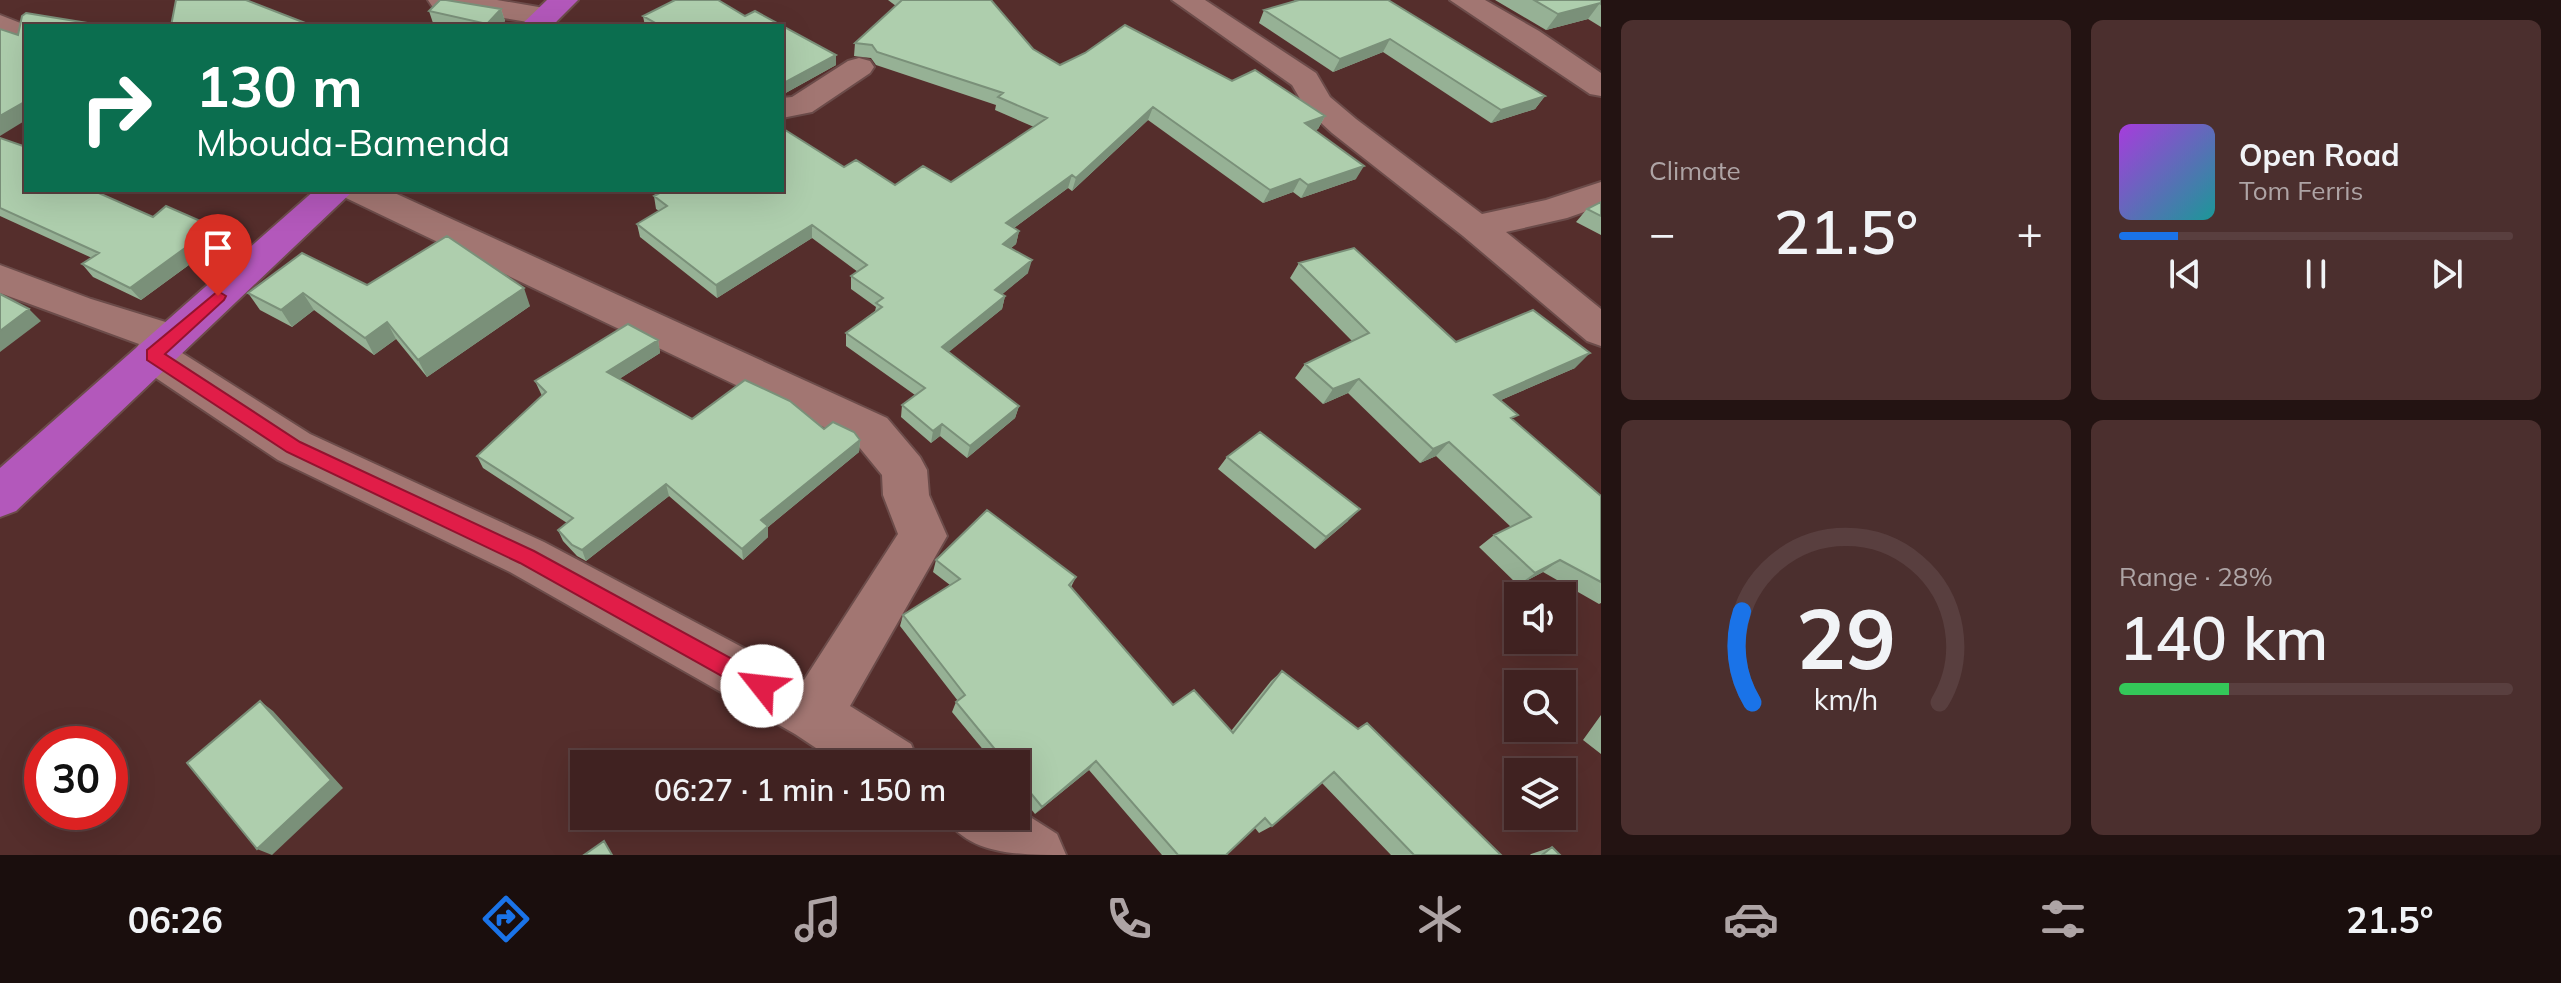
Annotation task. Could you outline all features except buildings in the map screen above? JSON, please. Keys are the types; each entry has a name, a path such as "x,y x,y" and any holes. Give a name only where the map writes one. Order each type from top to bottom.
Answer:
{"highway":[{"path":"0,497 334,192"}],"street":[{"path":"442,0 549,14"},
{"path":"1186,0 1305,80 1317,102 1344,126 1476,227 1601,331"},
{"path":"1464,0 1529,37 1601,87"},
{"path":"0,24 24,35"},
{"path":"784,108 801,105 859,67"},
{"path":"362,192 871,430 904,470 906,495 923,536 814,715"},
{"path":"1476,227 1554,210 1601,193"},
{"path":"0,278 162,347 294,447 527,557 814,715 869,750"},
{"path":"996,830 1036,855"}],"route":[{"path":"218,296 153,355 294,447 527,557 762,686"}]}
